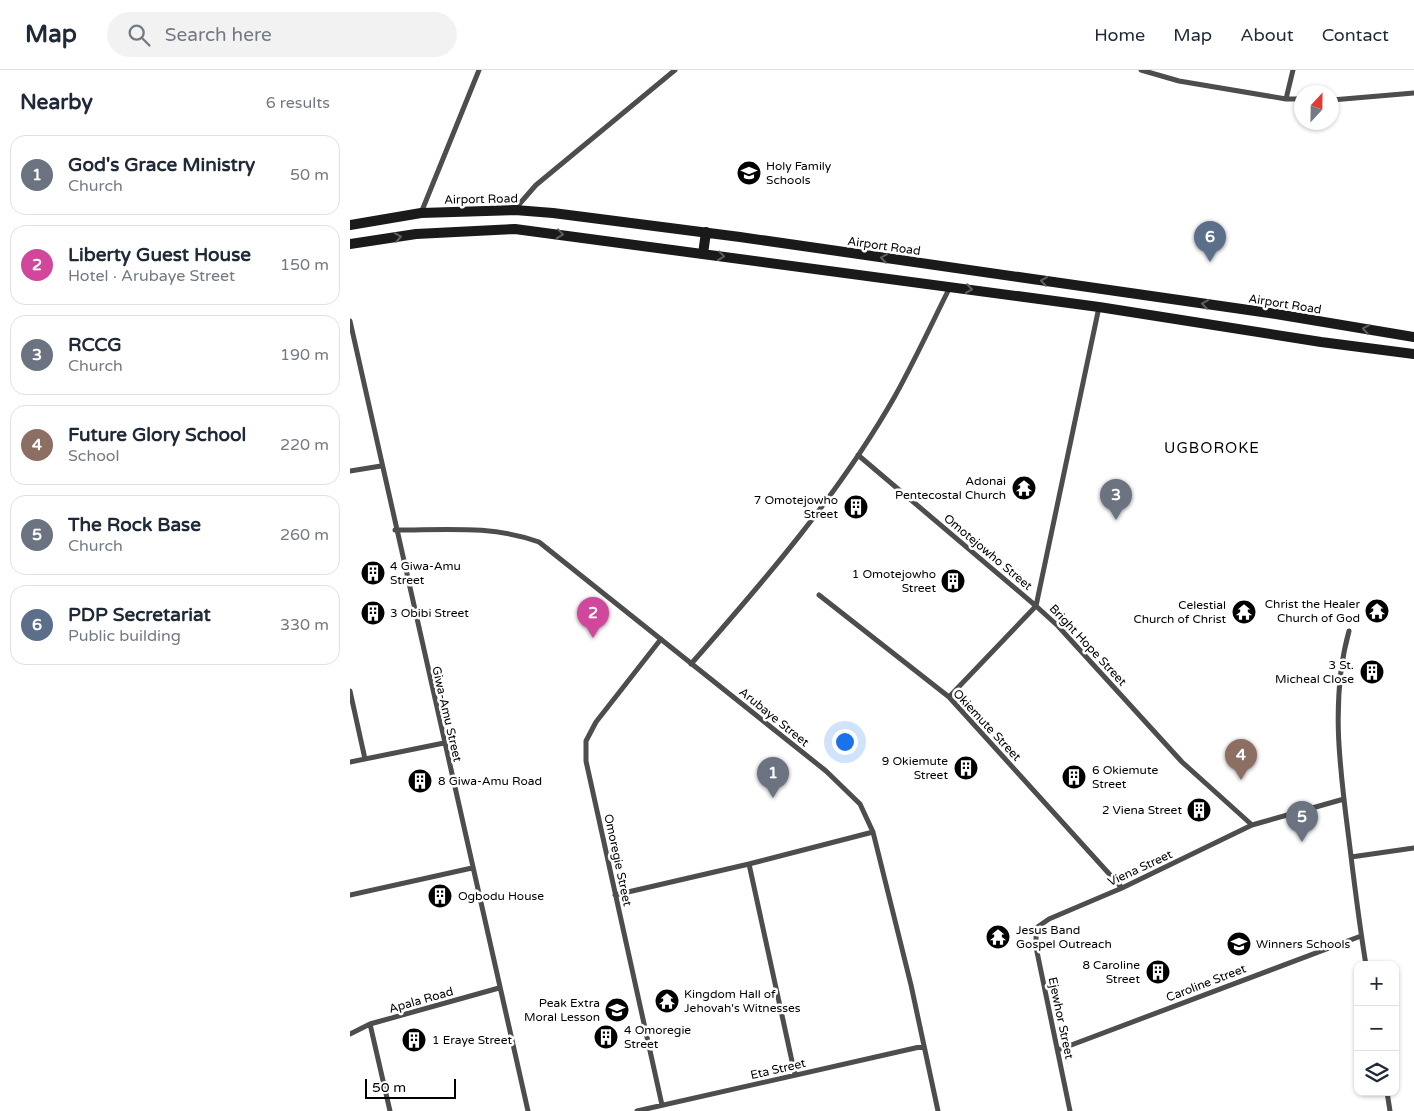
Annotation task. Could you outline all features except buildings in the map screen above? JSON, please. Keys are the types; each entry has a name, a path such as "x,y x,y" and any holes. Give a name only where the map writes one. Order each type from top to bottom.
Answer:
{"main road":[{"name":"Airport Road","path":"350,225 421,213 515,210 706,232 1266,313 1414,337"},
{"path":"350,244 416,234 515,229 1099,307 1321,342 1414,354"},
{"path":"703,254 706,232"}],"street":[{"path":"421,213 480,70"},
{"path":"515,210 536,185 674,70"},
{"path":"1141,70 1179,80 1294,99"},
{"path":"1286,99 1293,70"},
{"path":"1339,99 1414,93"},
{"path":"691,664 777,566 858,455 895,396 950,287"},
{"name":"Bright Hope Street","path":"1099,307 1036,606 1058,626 1182,762 1252,825"},
{"name":"Giwa-Amu Street","path":"350,321 381,466 528,1111"},
{"name":"Omotejowho Street","path":"858,455 1036,606"},
{"path":"350,471 381,466"},
{"name":"Arubaye Street","path":"396,530 490,530 518,534 539,542 826,771 860,804 873,832 938,1111"},
{"name":"Okiemute Street","path":"819,595 949,697 1122,888"},
{"path":"949,697 1036,606"},
{"path":"1349,631 1342,655 1337,700 1344,799 1365,961"},
{"name":"Omoregie Street","path":"661,640 596,722 586,741 586,761 662,1105"},
{"path":"350,691 365,758"},
{"path":"350,762 444,743"},
{"path":"1252,825 1344,799"},
{"name":"Viena Street","path":"1036,928 1049,919 1122,888 1252,825"},
{"path":"615,895 749,864 873,832"},
{"path":"1351,858 1414,848"},
{"path":"749,864 795,1075"},
{"path":"350,895 472,868"},
{"name":"Ejewhor Street","path":"1036,928 1036,947 1070,1111"},
{"name":"Caroline Street","path":"1058,1050 1361,936"},
{"name":"Apala Road","path":"350,1034 370,1024 499,988"},
{"path":"370,1024 390,1111"},
{"name":"Eta Street","path":"637,1111 924,1046"},
{"path":"1387,1096 1390,1111"}],"place":[{"name":"Holy Family Schools","path":"749,173"},
{"name":"PDP Secretariat","path":"1210,262"},
{"name":"Adonai Pentecostal Church","path":"1024,488"},
{"name":"7 Omotejowho Street","path":"856,507"},
{"name":"RCCG","path":"1116,520"},
{"name":"4 Giwa-Amu Street","path":"373,573"},
{"name":"1 Omotejowho Street","path":"953,581"},
{"name":"Christ the Healer Church of God","path":"1377,611"},
{"name":"Celestial Church of Christ","path":"1244,612"},
{"name":"3 Obibi Street","path":"373,613"},
{"name":"Liberty Guest House","path":"593,638"},
{"name":"3 St. Micheal Close","path":"1372,672"},
{"name":"9 Okiemute Street","path":"966,768"},
{"name":"6 Okiemute Street","path":"1074,777"},
{"name":"Future Glory School","path":"1241,780"},
{"name":"8 Giwa-Amu Road","path":"420,781"},
{"name":"God's Grace Ministry","path":"773,798"},
{"name":"2 Viena Street","path":"1199,810"},
{"name":"The Rock Base","path":"1302,842"},
{"name":"Ogbodu House","path":"440,896"},
{"name":"Jesus Band Gospel Outreach","path":"998,937"},
{"name":"Winners Schools","path":"1239,944"},
{"name":"8 Caroline Street","path":"1158,972"},
{"name":"Kingdom Hall of Jehovah's Witnesses","path":"667,1001"},
{"name":"Peak Extra Moral Lesson","path":"617,1010"},
{"name":"4 Omoregie Street","path":"606,1037"},
{"name":"1 Eraye Street","path":"414,1040"}],"district":[{"name":"UGBOROKE","path":"1212,448"}]}
